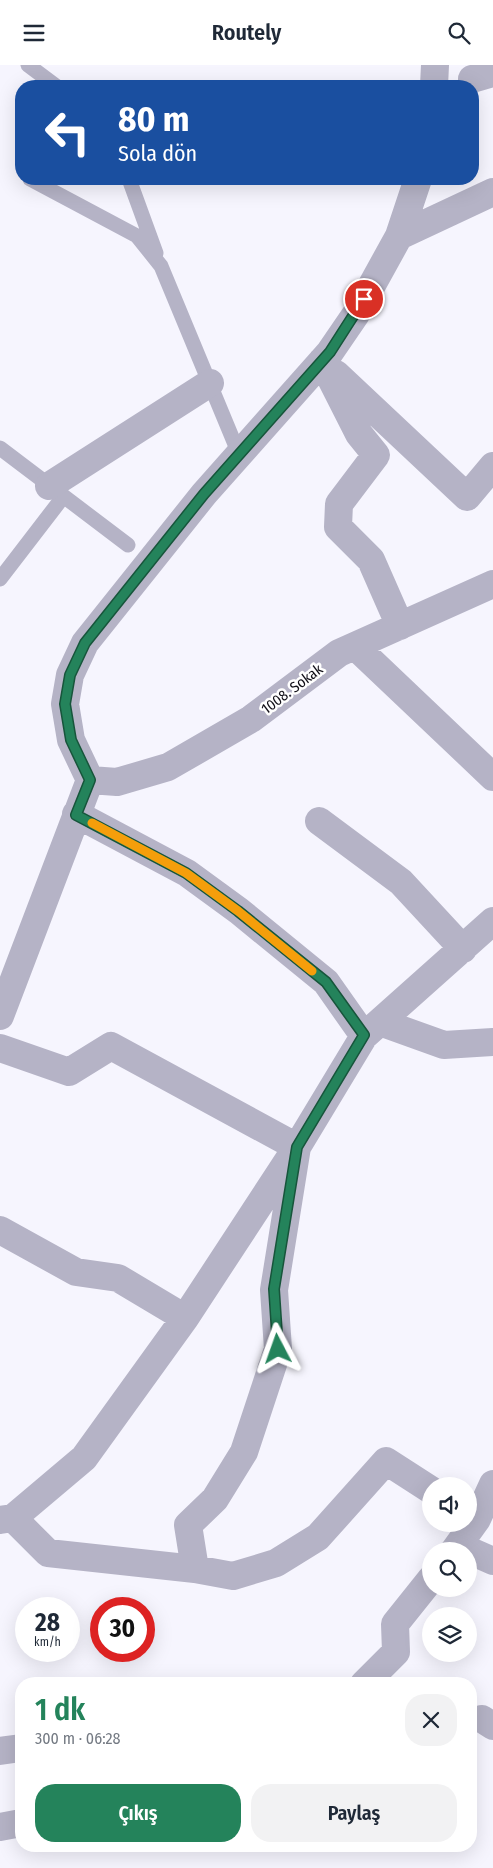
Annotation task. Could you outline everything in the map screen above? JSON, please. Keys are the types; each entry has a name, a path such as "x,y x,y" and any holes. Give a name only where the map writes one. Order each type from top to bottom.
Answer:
{"street":[{"path":"434,80 435,65"},
{"path":"0,1016 90,780 71,740 65,704 70,675 85,643 204,494 322,361 356,314 399,236 416,185"},
{"path":"399,236 493,192"},
{"path":"322,361 467,497 493,466"},
{"path":"322,361 359,434 376,455 339,504 338,527 370,560 400,625"},
{"path":"56,492 210,383"},
{"name":"1008. Sokak","path":"90,780 117,782 168,767 251,719 339,653 493,584"},
{"path":"355,646 493,777"},
{"path":"76,815 186,873 238,911 326,982 372,1029 444,1045 493,1042"},
{"path":"318,821 401,882 463,949"},
{"path":"422,1484 386,1461 318,1537 276,1563 233,1576 195,1569 48,1553 6,1519 84,1458 185,1318 372,1029 493,921"},
{"path":"0,1048 69,1072 111,1046 297,1147"},
{"path":"195,1569 188,1525 215,1499 244,1453 278,1349 274,1289 297,1147"},
{"path":"0,1230 76,1272 118,1278 185,1318"},
{"path":"477,1509 493,1483"},
{"path":"477,1556 493,1561"},
{"path":"371,1677 396,1651 394,1624 422,1590"},
{"path":"0,1751 15,1749"},
{"path":"0,1827 15,1824"}],"lane":[{"path":"28,65 48,80"},
{"path":"42,185 137,236 161,266"},
{"path":"131,185 161,266 239,455"},
{"path":"0,448 128,545"},
{"path":"0,579 56,492"}],"slow traffic":[{"path":"92,823 186,873 238,911 312,971"}],"route":[{"path":"278,1349 274,1289 297,1147 364,1035 326,982 238,911 186,873 76,815 90,780 71,740 65,704 70,675 85,643 204,494 330,352 364,299"}]}
